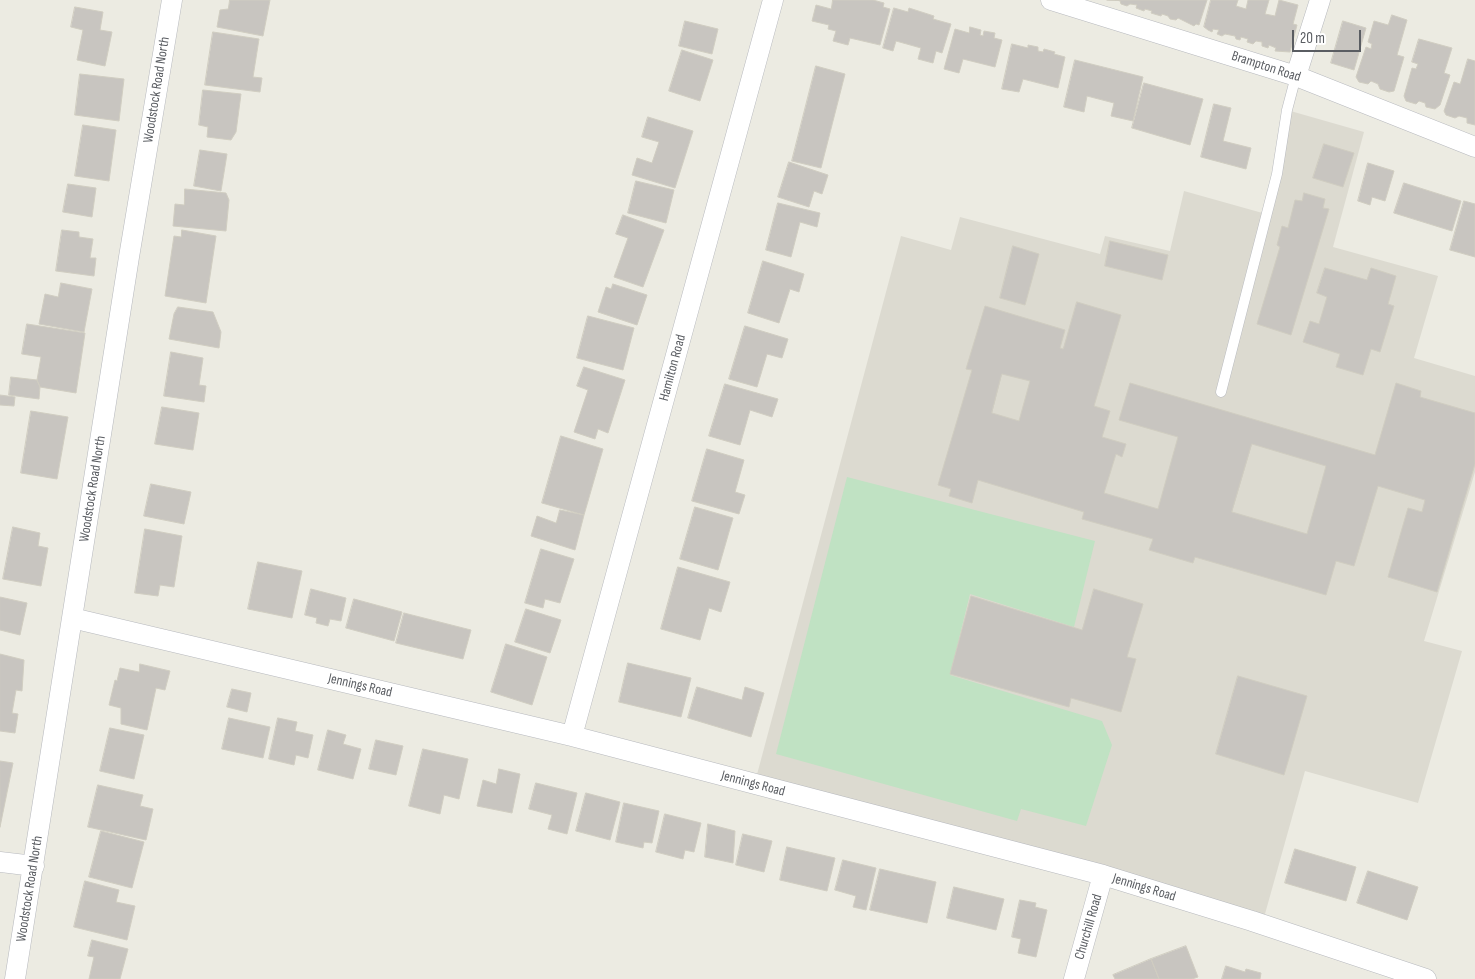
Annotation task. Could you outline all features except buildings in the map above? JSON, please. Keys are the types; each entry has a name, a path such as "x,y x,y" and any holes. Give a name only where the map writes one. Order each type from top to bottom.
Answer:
{"street":[{"name":"Woodstock Road North","path":"15,979 172,0"},
{"name":"Hamilton Road","path":"572,736 773,0"},
{"name":"Brampton Road","path":"1051,0 1296,76 1475,147"},
{"path":"1296,76 1320,0"},
{"name":"Jennings Road","path":"72,618 572,736 1104,875 1252,921 1426,979"},
{"path":"0,862 34,866"},
{"name":"Churchill Road","path":"1074,979 1104,875"}],"lane":[{"path":"1221,392 1277,174 1287,110 1296,76"}],"shaded area":[{"path":"1287,110 1364,132 1333,247 1438,276 1414,358 1475,376 1475,472 1424,641 1462,651 1418,803 1305,771 1263,921 755,782 901,236 951,250 960,217 1100,254 1105,236 1170,251 1184,191 1266,214"}],"green space":[{"path":"847,477 1095,541 1074,627 970,594 950,675 1102,721 1112,745 1086,826 1021,809 1017,821 776,754"}]}
